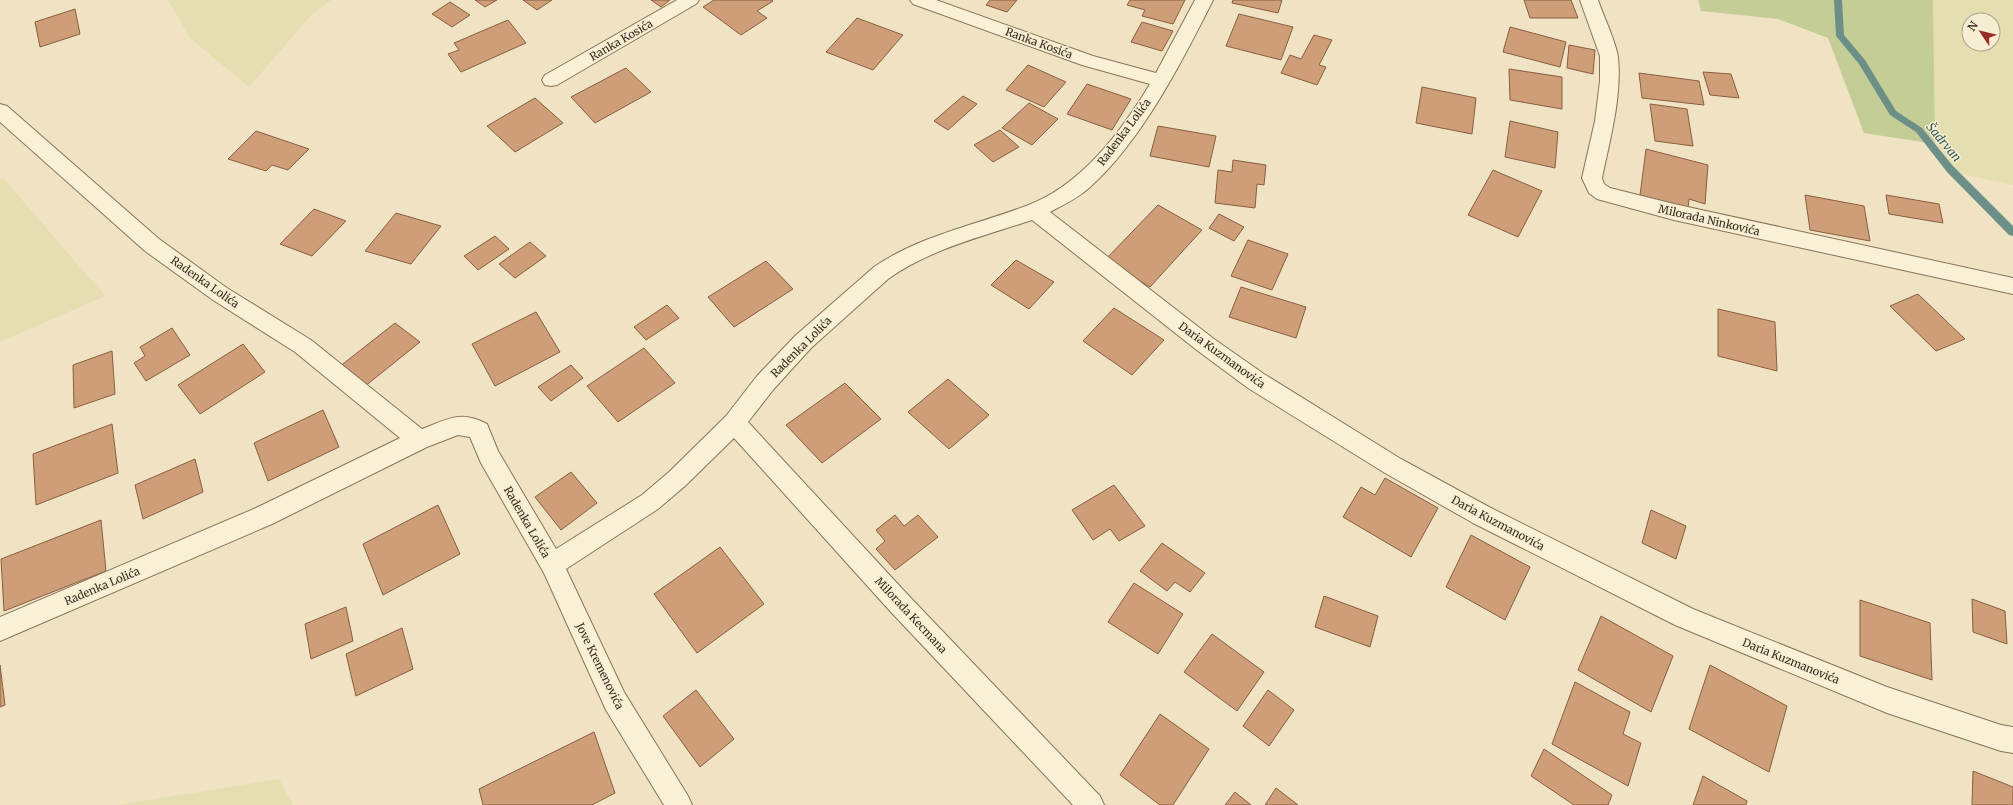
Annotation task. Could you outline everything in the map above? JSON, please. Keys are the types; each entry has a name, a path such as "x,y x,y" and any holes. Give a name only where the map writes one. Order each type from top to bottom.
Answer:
{"street":[{"name":"Ranka Kosića","path":"551,80 690,0"},
{"name":"Ranka Kosića","path":"919,0 1088,61 1160,80"},
{"name":"Radenka Lolića","path":"0,629 264,516 420,440 458,425 470,426 480,431 489,456 552,565 650,502 707,451 734,423 765,383 803,342 881,273 919,251 1035,211 1066,194 1095,170 1135,121 1183,42 1204,0"},
{"name":"Milorada Ninkovića","path":"1589,0 1609,56 1604,121 1592,178 1596,188 1604,194 1706,219 2013,286"},
{"name":"Radenka Lolića","path":"0,111 152,245 220,294 303,346 420,440"},
{"name":"Daria Kuzmanovića","path":"1035,211 1206,345 1256,381 1387,462 1481,515 1684,618 1887,700 2001,738 2013,740"},
{"name":"Milorada Kecmana","path":"734,423 899,603 1091,805"},
{"name":"Jove Kremenovića","path":"552,565 615,701 679,805"}],"shaded area":[{"path":"168,0 331,0 311,15 249,87 190,38"},
{"path":"1933,0 2013,0 2013,185 1961,174 1935,144"},
{"path":"3,178 105,296 0,342 0,179"},
{"path":"279,779 293,805 120,805"}],"green space":[{"path":"1698,0 1933,0 1935,144 1864,133 1828,38 1778,19 1701,11"}],"building":[{"path":"475,0 497,0 485,7"},
{"path":"523,0 552,0 537,10"},
{"path":"651,0 670,0 661,7"},
{"path":"714,0 773,1 757,11 767,18 741,35 703,7"},
{"path":"990,0 1017,0 1007,12 986,5"},
{"path":"1130,0 1185,0 1173,24 1142,16 1145,10 1127,5"},
{"path":"1233,0 1282,0 1278,13 1232,3"},
{"path":"1524,0 1571,0 1578,18 1530,18"},
{"path":"450,2 470,15 452,27 432,14"},
{"path":"75,9 80,34 40,47 35,22"},
{"path":"1239,14 1293,27 1281,60 1226,46"},
{"path":"857,18 903,35 873,70 826,52"},
{"path":"508,20 526,43 461,72 448,54 459,50 454,43"},
{"path":"1142,22 1173,31 1162,51 1131,42"},
{"path":"1510,27 1566,42 1560,67 1503,52"},
{"path":"1314,35 1332,40 1319,65 1326,67 1317,85 1281,73 1290,55 1301,59"},
{"path":"1569,45 1595,50 1593,74 1567,68"},
{"path":"1028,65 1066,82 1044,107 1006,90"},
{"path":"626,68 651,92 595,123 571,97"},
{"path":"1509,69 1562,77 1562,109 1510,100"},
{"path":"1703,72 1731,74 1739,98 1710,95"},
{"path":"1639,73 1699,81 1704,105 1642,98"},
{"path":"1087,84 1131,99 1112,130 1067,114"},
{"path":"1422,87 1476,98 1472,134 1416,123"},
{"path":"963,96 977,104 948,130 934,121"},
{"path":"535,98 563,123 515,152 487,126"},
{"path":"1029,103 1058,119 1032,145 1002,128"},
{"path":"1650,104 1687,109 1693,146 1655,141"},
{"path":"1510,121 1558,132 1555,168 1505,157"},
{"path":"1158,126 1216,136 1209,167 1150,156"},
{"path":"1000,130 1019,147 993,162 974,145"},
{"path":"256,131 309,149 288,170 272,165 266,171 228,159"},
{"path":"1646,149 1708,165 1705,204 1689,199 1688,208 1640,195"},
{"path":"1233,160 1266,165 1264,185 1257,184 1255,208 1215,203 1218,170 1232,172"},
{"path":"1493,170 1542,191 1518,237 1468,215"},
{"path":"1805,195 1864,206 1870,241 1810,230"},
{"path":"1886,195 1939,204 1943,223 1889,214"},
{"path":"1158,205 1202,230 1150,287 1105,260"},
{"path":"314,209 346,221 312,256 280,244"},
{"path":"396,213 441,226 411,264 365,251"},
{"path":"1219,214 1244,227 1234,241 1209,228"},
{"path":"495,236 509,249 478,270 464,256"},
{"path":"1248,240 1288,254 1272,290 1231,276"},
{"path":"530,242 546,256 515,278 499,264"},
{"path":"1016,260 1054,282 1029,309 991,285"},
{"path":"766,261 793,289 734,327 708,297"},
{"path":"1241,287 1306,307 1296,338 1229,317"},
{"path":"1918,294 1965,339 1936,351 1890,306"},
{"path":"667,305 679,318 646,340 634,327"},
{"path":"1114,308 1164,340 1132,375 1083,341"},
{"path":"1718,309 1775,322 1777,371 1718,356"},
{"path":"536,312 560,352 495,386 472,344"},
{"path":"395,323 420,342 364,387 339,367"},
{"path":"172,328 190,355 146,381 134,363 145,356 140,347"},
{"path":"243,344 265,372 200,414 178,385"},
{"path":"644,348 675,383 618,422 587,386"},
{"path":"112,351 115,394 74,408 73,365"},
{"path":"571,365 583,378 551,401 538,387"},
{"path":"948,379 989,415 949,449 908,412"},
{"path":"845,383 881,419 822,463 786,425"},
{"path":"323,410 339,447 268,481 254,443"},
{"path":"112,424 118,473 36,505 33,454"},
{"path":"195,459 203,492 143,519 135,485"},
{"path":"571,472 597,503 561,530 535,497"},
{"path":"1385,478 1438,508 1411,557 1343,517 1361,487 1375,495"},
{"path":"1114,485 1145,526 1119,541 1110,529 1093,540 1072,510"},
{"path":"438,505 460,554 383,595 363,544"},
{"path":"1651,510 1686,526 1676,559 1642,543"},
{"path":"895,515 904,526 918,515 938,537 895,570 876,549 885,541 876,530"},
{"path":"101,520 106,571 4,611 1,559"},
{"path":"1471,535 1530,567 1505,620 1446,587"},
{"path":"1162,543 1205,573 1190,592 1175,582 1167,591 1140,571"},
{"path":"720,547 764,604 697,653 654,594"},
{"path":"1134,583 1183,614 1158,654 1108,622"},
{"path":"1324,596 1378,616 1370,647 1315,627"},
{"path":"1972,599 2005,611 2007,644 1973,632"},
{"path":"1860,600 1930,623 1932,680 1860,656"},
{"path":"346,607 353,641 311,659 305,624"},
{"path":"1601,616 1673,656 1651,712 1578,670"},
{"path":"402,628 413,669 356,696 346,654"},
{"path":"1212,634 1264,672 1237,711 1184,672"},
{"path":"0,665 5,705 0,707"},
{"path":"1710,665 1787,706 1769,772 1689,729"},
{"path":"1575,682 1630,712 1623,734 1641,743 1628,786 1552,744"},
{"path":"696,690 734,739 700,767 663,716"},
{"path":"1268,690 1294,710 1269,746 1243,726"},
{"path":"1160,714 1209,749 1173,805 1160,805 1120,775"},
{"path":"594,732 615,793 592,805 483,805 479,789"},
{"path":"1544,749 1612,795 1608,805 1574,805 1531,776"},
{"path":"1973,771 2013,787 2013,805 1972,805"},
{"path":"1703,776 1747,801 1746,805 1693,805"},
{"path":"1276,788 1298,805 1265,805"},
{"path":"1235,792 1251,805 1225,805"}],"waterway":[{"name":"Šadrvan","path":"1838,0 1840,36 1862,62 1893,113 1919,130 1950,169 2013,232"}]}
